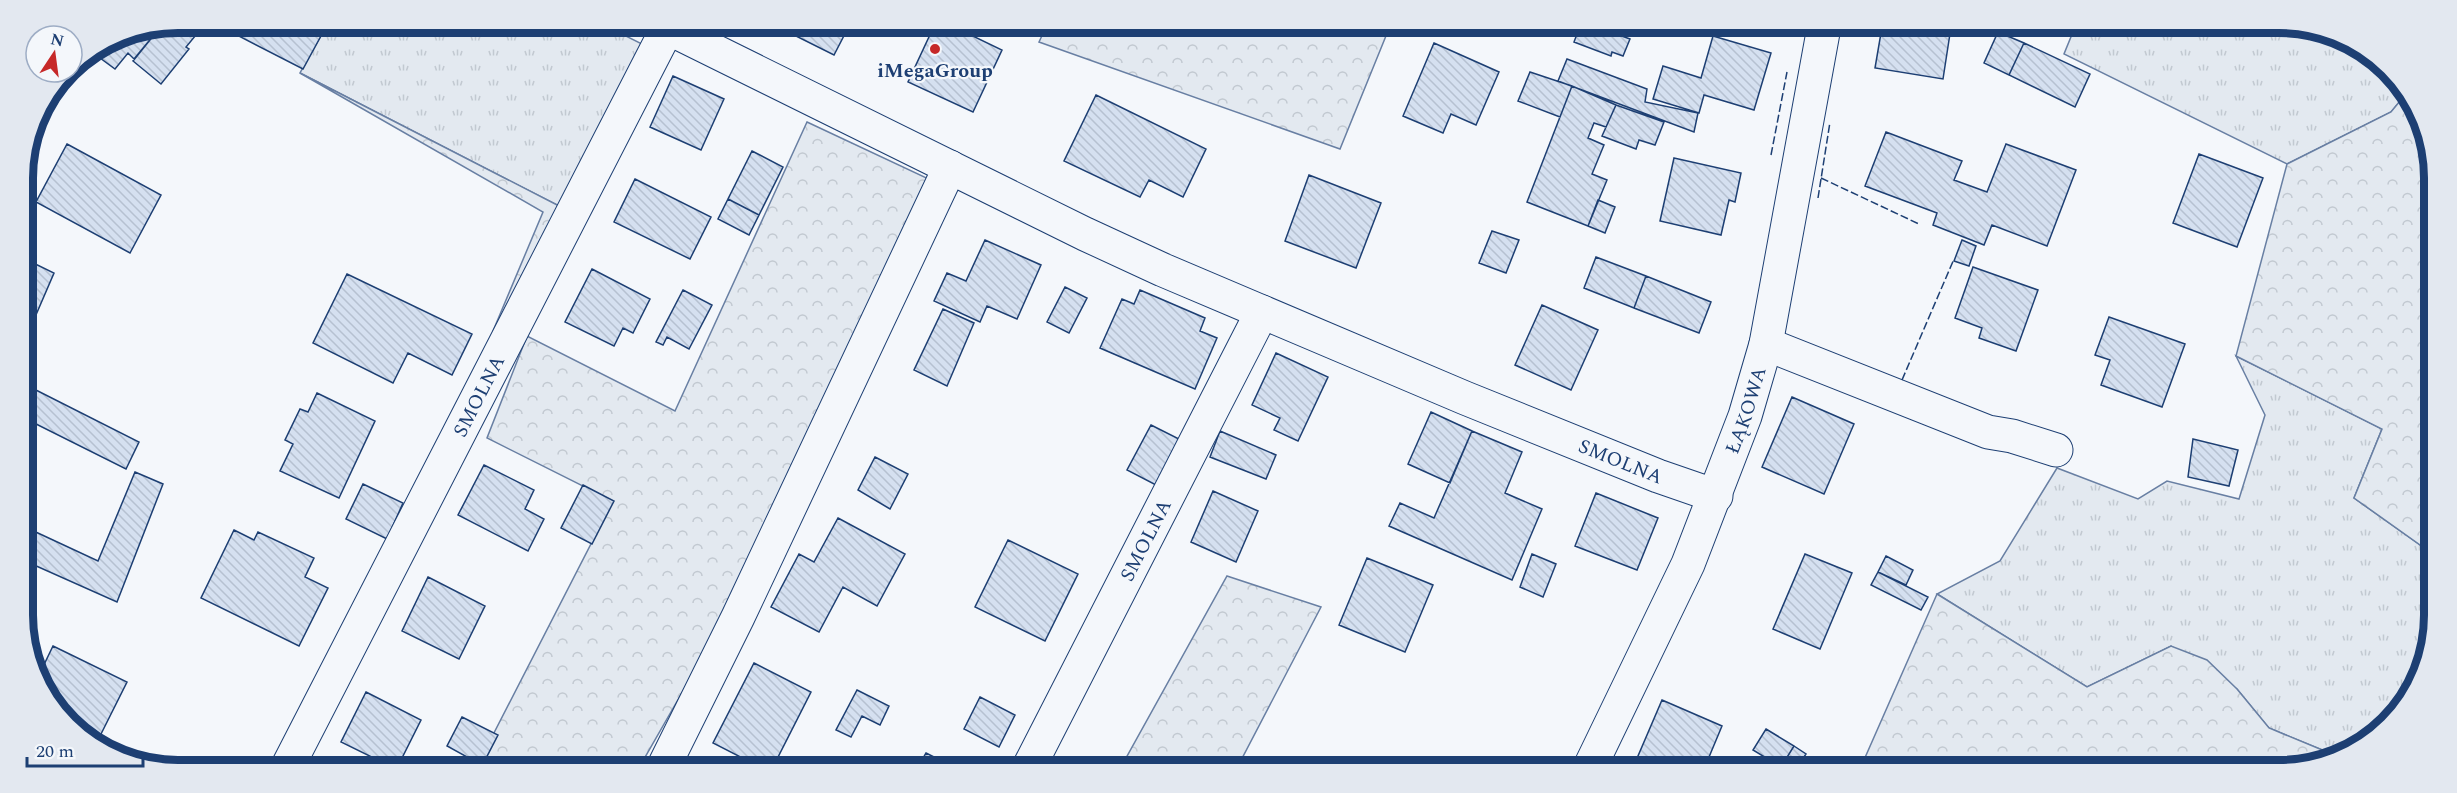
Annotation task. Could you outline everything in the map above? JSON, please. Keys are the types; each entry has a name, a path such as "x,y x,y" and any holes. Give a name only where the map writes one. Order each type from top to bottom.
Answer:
{"street":[{"name":"SMOLNA","path":"291,760 660,33"},
{"name":"SMOLNA","path":"678,33 1085,234 1262,312 1562,437 1716,496"},
{"name":"ŁĄKOWA","path":"1594,760 1643,661 1716,496 1745,416 1766,344 1823,33"},
{"path":"667,760 738,617 950,167"},
{"name":"SMOLNA","path":"1033,760 1262,312"},
{"path":"1766,344 1988,432 2012,436 2056,450"}],"green space":[{"path":"322,33 620,33 644,45 563,208 300,73"},
{"path":"1043,33 1387,33 1340,149 1039,42"},
{"path":"2073,33 2298,34 2334,44 2351,52 2381,76 2401,100 2391,112 2287,164 2064,54"},
{"path":"300,73 563,208 493,331 543,212"},
{"path":"2401,100 2416,132 2423,159 2424,548 2354,498 2382,429 2236,356 2287,164 2391,112"},
{"path":"807,122 933,181 726,616 643,760 480,760 613,501 487,438 527,336 675,411"},
{"path":"2236,356 2382,429 2354,498 2424,548 2423,634 2413,670 2405,687 2388,710 2351,741 2326,752 2269,728 2237,689 2171,646 2087,687 1937,594 2000,561 2057,468 2138,499 2167,481 2239,499 2265,415"},
{"path":"1227,576 1321,607 1241,760 1125,760"},
{"path":"1937,594 2087,687 2171,646 2207,660 2237,689 2269,728 2326,752 2288,760 1864,760"}],"building":[{"path":"198,33 186,47 189,49 161,84 133,61 154,35"},
{"path":"233,33 323,33 303,69"},
{"path":"790,33 845,33 834,55"},
{"path":"931,33 967,33 1002,50 973,112 908,82"},
{"path":"1577,33 1620,33 1619,35 1630,39 1623,56 1612,52 1611,56 1574,42"},
{"path":"1881,33 1950,33 1943,79 1875,68"},
{"path":"1998,33 2024,43 2009,75 1984,63"},
{"path":"154,35 134,59 128,53 115,69 99,57 114,48"},
{"path":"1713,36 1771,53 1754,110 1704,95 1699,113 1653,99 1663,66 1701,78"},
{"path":"1434,43 1499,72 1476,125 1451,114 1443,133 1403,116"},
{"path":"2024,43 2090,74 2075,107 2009,75"},
{"path":"1567,59 1647,89 1645,102 1698,113 1694,132 1558,81"},
{"path":"1530,72 1572,86 1560,117 1518,101"},
{"path":"673,76 724,99 701,150 650,127"},
{"path":"1572,86 1616,105 1606,127 1594,123 1588,138 1604,145 1592,174 1607,180 1588,226 1527,202"},
{"path":"1096,95 1206,149 1183,197 1149,180 1140,197 1064,161"},
{"path":"1616,105 1664,122 1655,145 1639,140 1636,149 1602,136"},
{"path":"1886,132 1962,161 1954,180 1987,192 2006,144 2076,170 2047,246 1992,225 1984,245 1933,225 1937,213 1865,186"},
{"path":"67,144 161,195 130,253 36,202"},
{"path":"752,151 783,167 759,215 728,199"},
{"path":"2199,154 2263,178 2237,247 2173,223"},
{"path":"1674,158 1741,173 1735,202 1729,200 1721,235 1660,221"},
{"path":"1309,175 1381,203 1356,268 1285,241"},
{"path":"635,179 711,217 690,259 614,222"},
{"path":"728,199 759,215 749,235 718,219"},
{"path":"1598,200 1615,207 1605,233 1588,226"},
{"path":"1492,231 1519,240 1506,273 1479,263"},
{"path":"985,240 1041,265 1017,319 987,306 980,322 934,301 947,273 966,281"},
{"path":"1962,240 1976,246 1969,266 1954,261"},
{"path":"1596,257 1646,276 1634,308 1584,288"},
{"path":"33,263 54,273 33,322"},
{"path":"1973,267 2038,290 2016,351 1979,338 1982,328 1955,318"},
{"path":"592,269 650,299 633,333 623,328 614,346 565,322"},
{"path":"347,274 472,334 452,375 408,353 393,383 313,343"},
{"path":"1646,276 1711,302 1699,333 1634,308"},
{"path":"1065,287 1087,298 1069,333 1047,322"},
{"path":"683,290 712,305 689,349 667,337 663,345 656,342"},
{"path":"1140,290 1205,318 1200,331 1217,338 1195,389 1100,348 1122,299 1134,304"},
{"path":"1542,305 1598,330 1571,390 1515,365"},
{"path":"943,309 974,323 947,386 914,370"},
{"path":"2109,317 2185,344 2162,407 2101,385 2110,360 2095,355"},
{"path":"1276,353 1328,377 1298,441 1274,430 1280,418 1252,405"},
{"path":"33,389 139,442 126,469 33,422"},
{"path":"317,393 375,421 339,498 280,471 293,444 285,440 300,409 308,412"},
{"path":"1792,397 1854,424 1824,494 1762,467"},
{"path":"1431,412 1472,431 1450,483 1408,464"},
{"path":"1151,425 1181,440 1156,485 1127,470"},
{"path":"1220,431 1276,455 1266,479 1210,457"},
{"path":"1472,431 1522,452 1505,493 1542,509 1512,580 1389,526 1400,503 1434,518"},
{"path":"2193,439 2238,450 2229,486 2188,477"},
{"path":"875,457 908,474 890,509 858,490"},
{"path":"484,465 534,490 525,509 544,519 528,551 458,515"},
{"path":"135,472 163,484 117,602 33,565 33,531 98,561"},
{"path":"363,484 403,503 387,539 346,519"},
{"path":"583,485 614,501 592,544 561,528"},
{"path":"1213,491 1258,511 1236,562 1191,542"},
{"path":"1596,493 1658,518 1637,570 1575,546"},
{"path":"838,518 905,554 877,606 843,587 819,632 771,607 799,554 814,562"},
{"path":"234,530 254,540 258,532 314,558 305,577 328,588 299,646 201,598"},
{"path":"1008,540 1078,574 1045,641 975,607"},
{"path":"1532,554 1556,564 1543,597 1520,587"},
{"path":"1805,554 1852,573 1820,649 1773,629"},
{"path":"1886,556 1913,570 1906,585 1878,572"},
{"path":"1367,558 1433,585 1405,652 1339,625"},
{"path":"1878,572 1928,597 1921,610 1871,585"},
{"path":"428,577 485,606 459,659 402,631"},
{"path":"53,646 127,682 100,737 63,703 52,687 43,667"},
{"path":"754,663 811,692 777,760 746,760 713,743"},
{"path":"857,690 889,706 880,725 862,716 851,737 836,730"},
{"path":"366,692 421,720 401,760 378,760 341,742"},
{"path":"980,697 1015,715 999,747 964,729"},
{"path":"1662,700 1722,726 1708,760 1636,760"},
{"path":"462,717 498,735 485,760 468,760 469,758 447,746"},
{"path":"1766,729 1794,746 1785,760 1769,760 1753,750"},
{"path":"1794,746 1806,754 1802,760 1785,760"},
{"path":"926,753 940,760 922,760"}],"fence":[{"path":"1771,155 1787,72"},
{"path":"1818,198 1830,122"},
{"path":"1821,178 1919,224"},
{"path":"1902,380 1954,259"}],"place":[{"name":"iMegaGroup","path":"935,49"}]}
